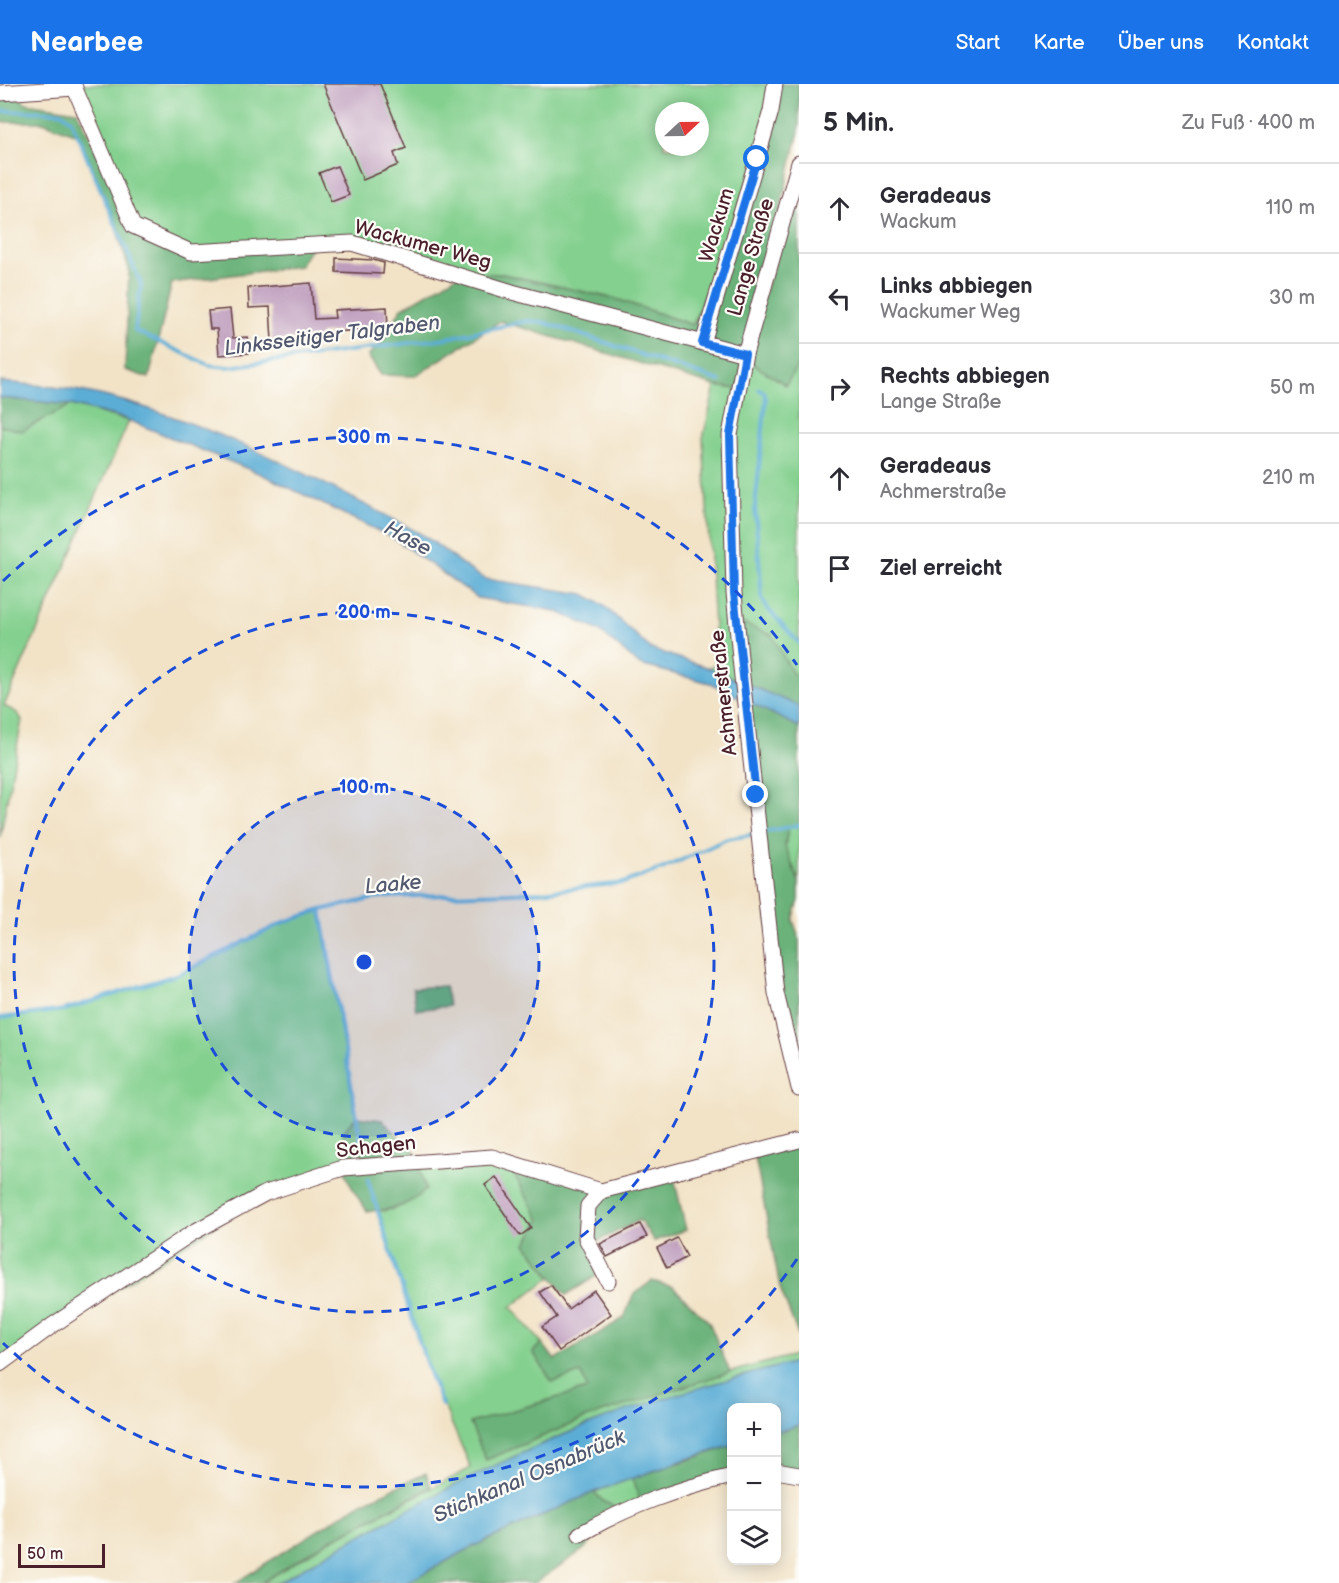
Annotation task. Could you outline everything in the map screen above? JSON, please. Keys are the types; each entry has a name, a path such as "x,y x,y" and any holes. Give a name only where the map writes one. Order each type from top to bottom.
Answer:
{"street":[{"name":"Wackum","path":"702,343 771,111 775,84"},
{"name":"Wackumer Weg","path":"74,86 133,225 191,252 352,243 513,292 745,354"},
{"path":"0,93 74,86"},
{"name":"Lange Straße","path":"730,435 745,354 799,163"},
{"name":"Achmerstraße","path":"730,435 734,593 740,658 763,854 776,993 799,1088"},
{"path":"608,1281 586,1238 588,1206 601,1191 799,1140"},
{"name":"Schagen","path":"0,1364 53,1325 192,1233 266,1193 343,1168 492,1157 601,1191"},
{"path":"781,1472 799,1475"},
{"path":"580,1534 621,1510 678,1489 727,1477"}],"green space":[{"path":"73,84 775,84 757,159 693,325 616,299 503,274 460,274 352,243 191,252 133,226"},
{"path":"781,84 799,84 799,131 748,343 799,186 799,363 786,385 754,365 745,355 738,389 715,386 500,321 415,376 381,375 368,356 384,339 401,309 460,274 503,274 616,299 693,325 757,159"},
{"path":"0,85 26,103 77,111 133,226 191,252 313,244 300,266 172,283 149,378 125,370 129,269 110,209 77,135 43,122 0,122"},
{"path":"745,354 785,385 799,363 799,677 793,674 772,636 742,682 709,668 716,663 703,438 715,386 738,389"},
{"path":"0,398 71,405 22,431 0,426"},
{"path":"71,405 129,421 4,706 16,712 22,720 0,838 0,426 22,430"},
{"path":"736,621 772,635 793,674 799,677 799,706 742,682"},
{"path":"744,699 799,727 799,825 788,828 785,846 799,882 799,900 793,920 799,938 799,1088 776,993"},
{"path":"799,825 799,882 785,846 788,828"},
{"path":"321,910 356,1117 344,1131 343,1168 266,1193 0,1364 0,1018 64,1010 179,974 284,922"},
{"path":"445,986 449,1006 416,1010 413,988"},
{"path":"356,1117 382,1120 415,1152 426,1190 399,1206 367,1211 353,1190 346,1174 344,1131"},
{"path":"799,1140 799,1337 780,1288 754,1152"},
{"path":"507,1162 540,1220 526,1244 551,1277 511,1307 542,1343 533,1352 582,1373 587,1389 471,1423 486,1460 586,1418 699,1380 799,1354 799,1361 664,1398 585,1426 467,1479 277,1583 261,1583 327,1542 471,1468 429,1372 378,1211 403,1205 425,1190 418,1163"},
{"path":"507,1162 601,1191 673,1173 686,1230 654,1241 640,1220 594,1243 606,1270 566,1295 526,1244 540,1220"},
{"path":"652,1281 673,1287 709,1322 730,1372 586,1418 486,1460 470,1423 587,1389 581,1373 552,1382 533,1352 542,1343 555,1360 624,1318 633,1295"},
{"path":"799,1425 799,1475 781,1472 781,1431"},
{"path":"727,1447 727,1477 641,1503 633,1478"},
{"path":"426,1473 431,1487 327,1542 261,1583 235,1583 356,1506"},
{"path":"633,1478 641,1503 621,1511 603,1501 594,1492"},
{"path":"594,1492 603,1501 621,1511 583,1550 535,1583 406,1583 474,1546"}],"water":[{"name":"Hase","path":"0,382 68,389 108,397 147,408 227,438 346,494 419,533 468,569 486,579 584,594 603,605 651,649 709,668 799,706 799,727 710,683 640,665 598,630 556,611 478,598 393,538 263,475 123,418 71,405 0,398"},
{"name":"Stichkanal Osnabrück","path":"799,1361 799,1425 781,1431 781,1403 727,1403 727,1447 594,1492 474,1546 406,1583 277,1583 467,1479 585,1426 691,1390"}],"building":[{"path":"323,84 380,84 406,148 394,153 398,165 363,180"},
{"path":"337,166 349,195 331,202 319,173"},
{"path":"336,258 373,260 384,263 383,274 336,272"},
{"path":"311,283 314,319 335,318 334,310 387,307 388,328 320,333 320,337 272,341 270,307 249,308 248,288"},
{"path":"230,309 233,338 248,337 249,353 219,355 217,329 210,329 208,311"},
{"path":"496,1177 531,1228 520,1236 485,1185"},
{"path":"640,1224 647,1237 607,1257 600,1244"},
{"path":"677,1238 687,1257 667,1268 657,1248"},
{"path":"551,1285 568,1309 594,1290 611,1314 559,1351 542,1327 557,1317 540,1292"}],"waterway":[{"name":"Linksseitiger Talgraben","path":"0,111 61,112 71,120 141,284 135,331 209,365 228,367 447,338 527,321 543,322 720,381"},
{"path":"759,389 764,392 766,398 755,507 762,599 767,608 799,643"},
{"name":"Laake","path":"764,832 799,825"},
{"name":"Laake","path":"0,1018 64,1010 179,974 284,922 321,910 381,897 540,892 623,883 664,868 727,839 756,834"},
{"path":"321,910 362,1148"},
{"path":"368,1180 429,1372 442,1405"}],"route":[{"path":"756,795 734,593 730,435 745,354 702,343 757,159"}]}
